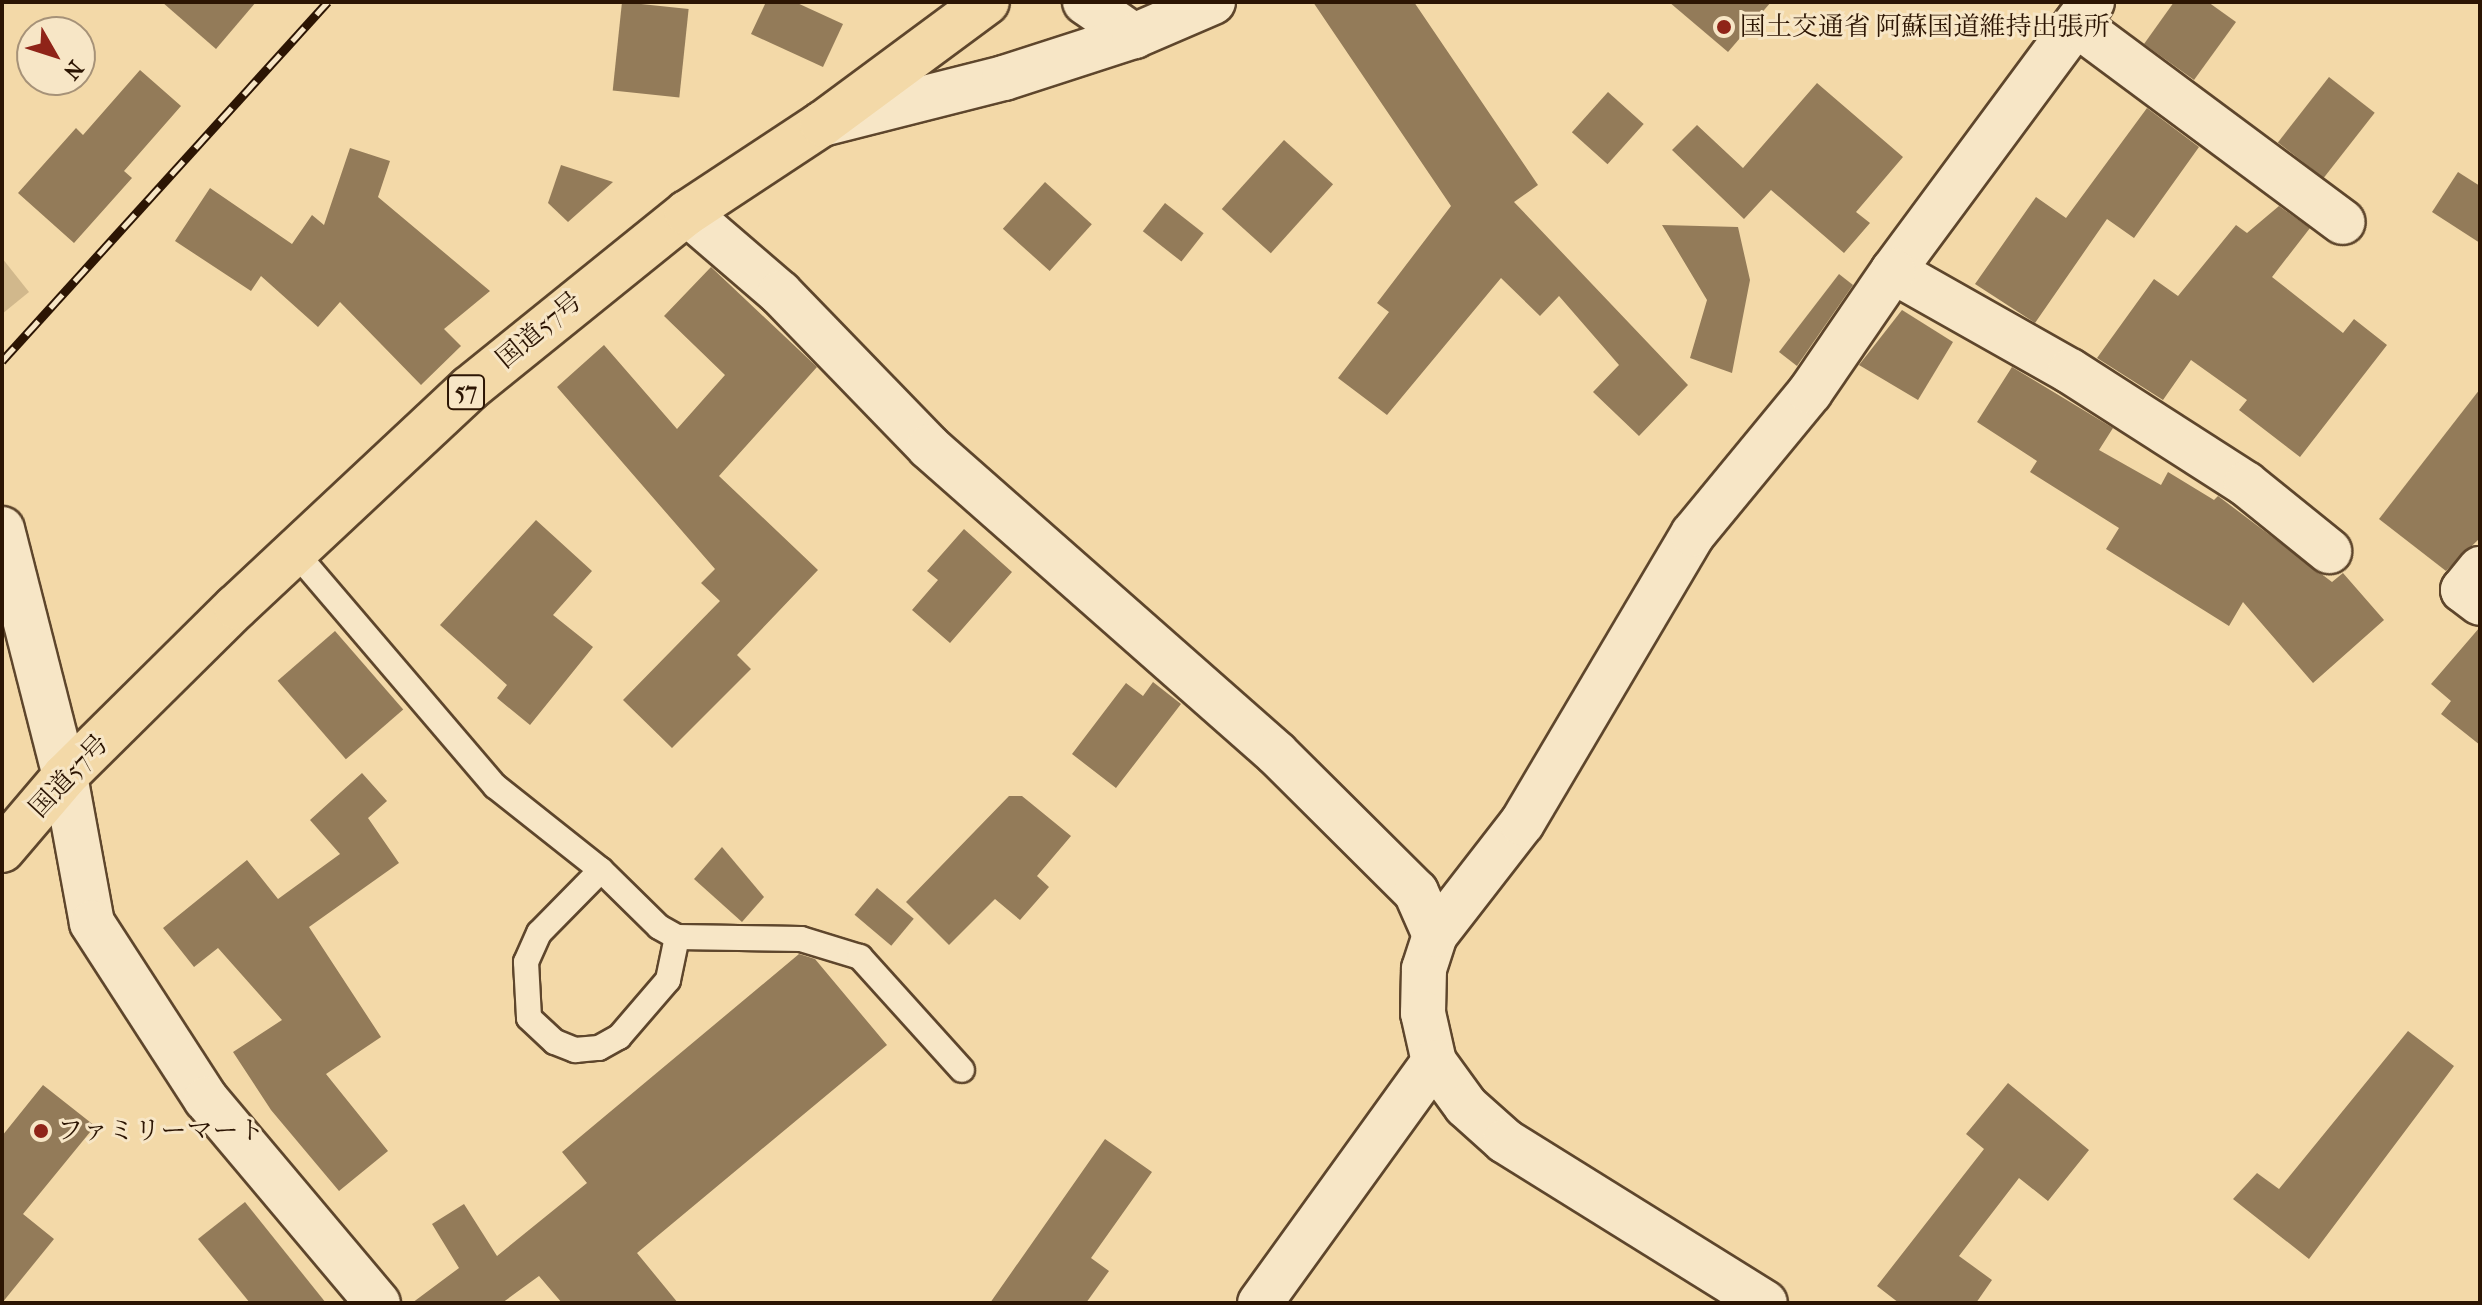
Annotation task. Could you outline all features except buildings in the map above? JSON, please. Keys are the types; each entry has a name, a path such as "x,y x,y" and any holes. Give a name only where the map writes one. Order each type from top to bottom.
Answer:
{"highway":[{"name":"国道57号","path":"2,850 65,776 295,552 470,388 687,213 822,124 987,2"}],"street":[{"path":"1085,2 1134,36"},
{"path":"822,124 1134,36 1213,2"},
{"path":"1765,1303 1505,1141 1466,1106 1434,1062 1423,1013 1424,969 1435,935 1522,823 1693,534 1810,392 1893,271 2084,13 2343,222"},
{"path":"687,213 780,293 929,447 1379,850 1416,892 1435,935"},
{"path":"1893,271 2070,371 2221,468 2329,551"},
{"path":"2,529 65,776 92,923 126,984 206,1099 378,1303"},
{"path":"2480,569 2463,590 2480,603"},
{"path":"1260,1303 1434,1062"}],"lane":[{"path":"295,552 495,786 601,870 677,937 801,939 860,957 962,1070"},
{"path":"601,870 539,933 526,962 529,1018 555,1042 575,1050 599,1048 619,1037 668,980 677,937"}],"shaded area":[{"path":"2,258 29,292 2,314"}],"railway":[{"path":"2,361 328,2"}],"place":[{"name":"国土交通省 阿蘇国道維持出張所","path":"1724,27"},
{"name":"ファミリーマート","path":"41,1131"}]}
